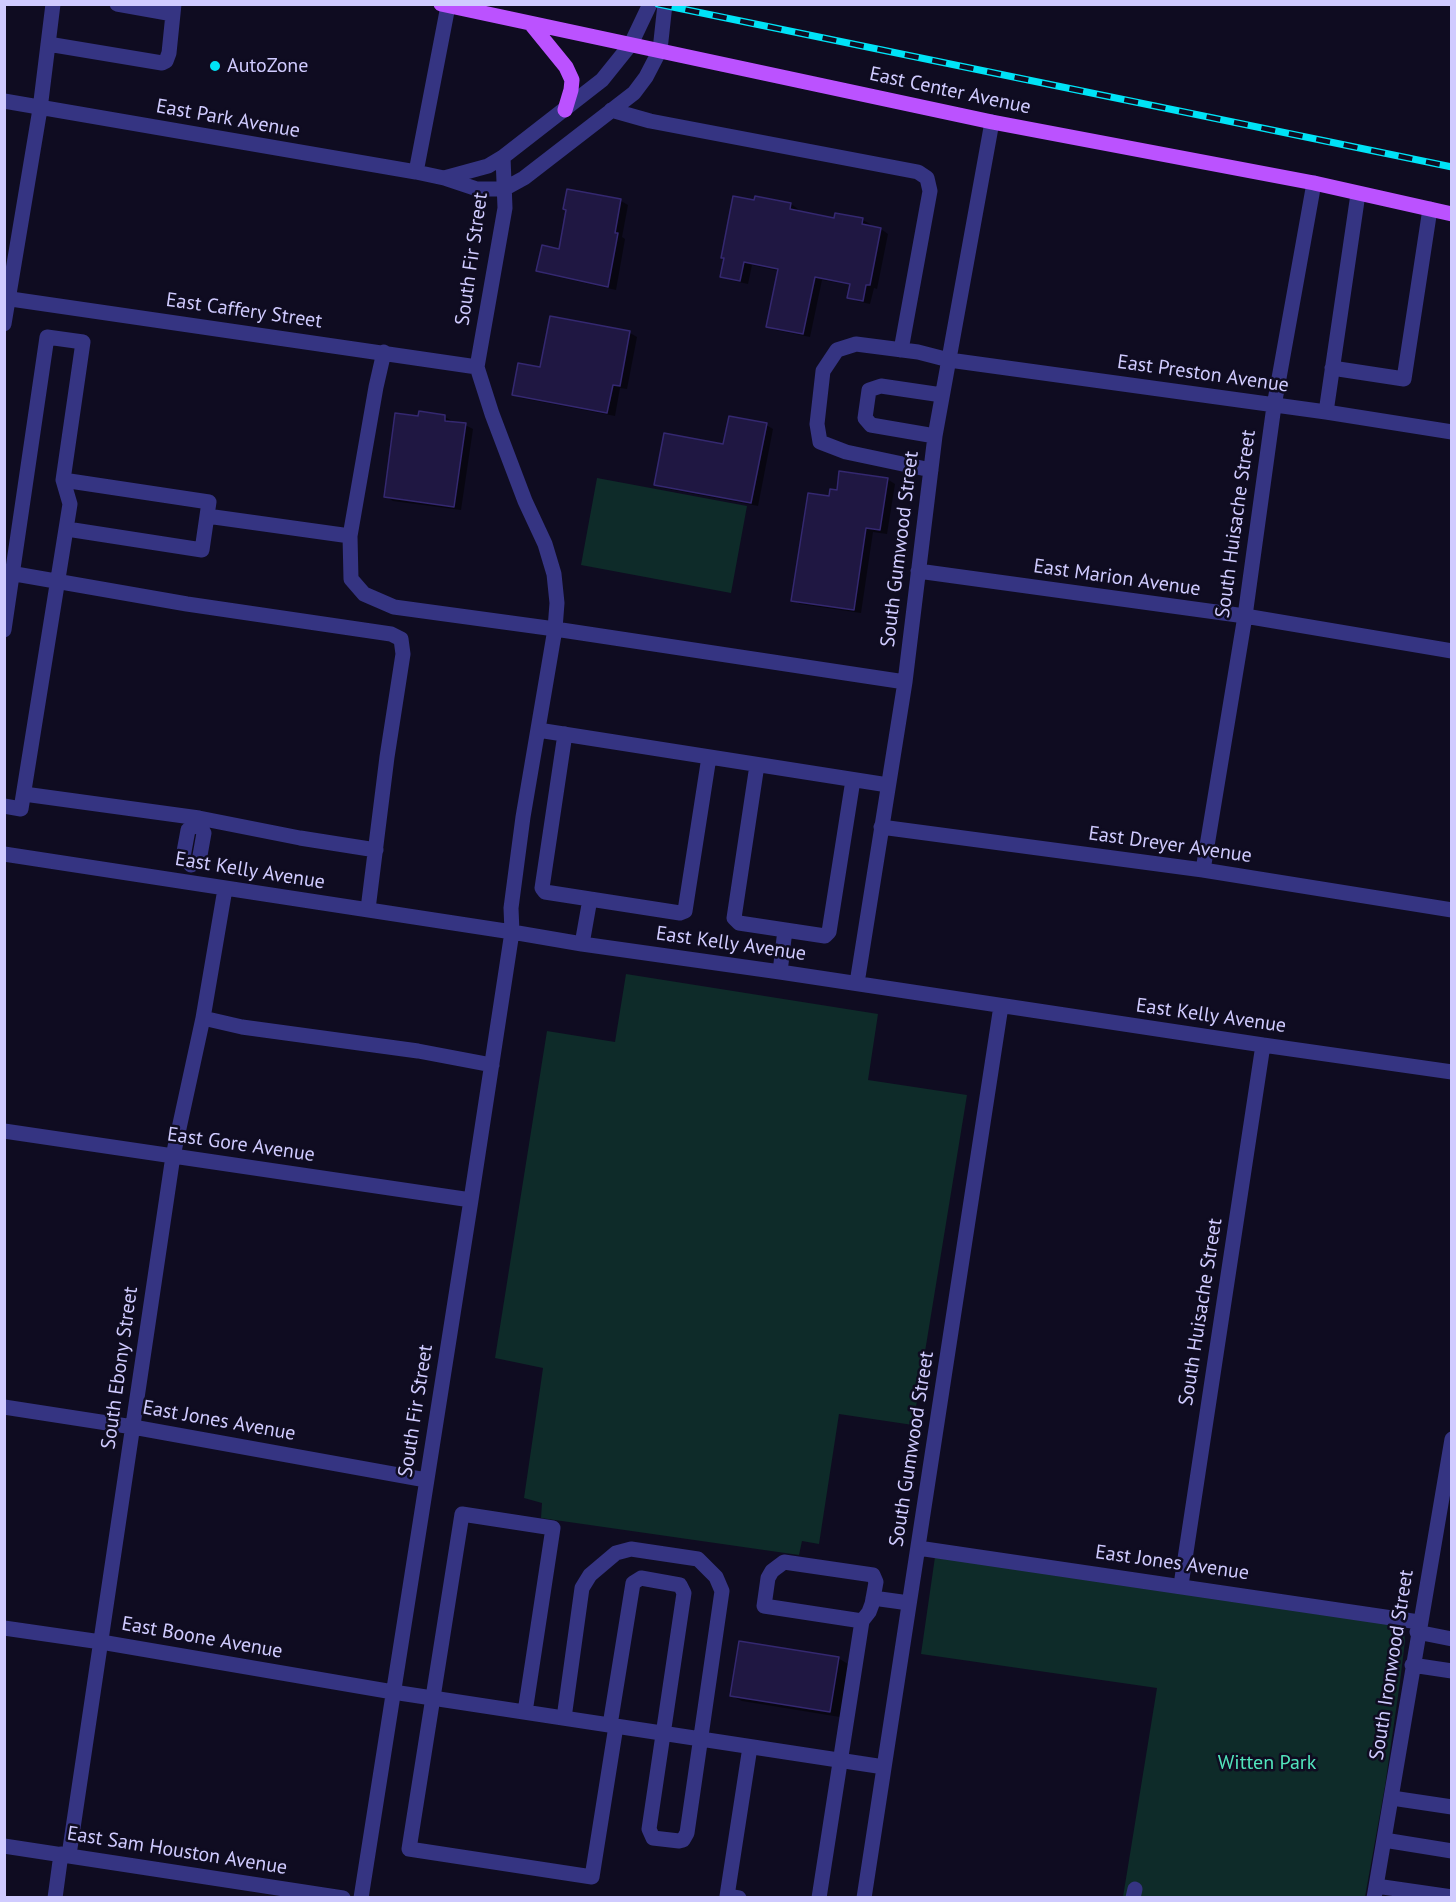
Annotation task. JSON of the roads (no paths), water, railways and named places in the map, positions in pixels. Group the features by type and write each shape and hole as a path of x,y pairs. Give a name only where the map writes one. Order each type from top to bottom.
{"main road":[{"name":"East Center Avenue","path":"444,5 992,122 1314,183 1452,214"},
{"path":"531,24 566,67 572,80 572,90 565,110"}],"street":[{"path":"4,324 6,298 40,109 53,4"},
{"path":"48,44 162,63 166,61 174,9 117,4"},
{"name":"East Park Avenue","path":"444,178 488,166 503,157 602,80 631,44 650,4"},
{"path":"504,189 524,178 634,93 646,77 660,50 665,4"},
{"path":"416,172 444,5"},
{"name":"East Park Avenue","path":"4,101 416,172 477,189 504,189"},
{"path":"611,110 650,121 918,172 927,178 930,191 901,350"},
{"name":"South Gumwood Street","path":"857,983 905,682 935,436 992,122"},
{"name":"South Fir Street","path":"361,1898 492,1065 512,932 510,908 555,629 557,603 549,554 504,447 477,367 505,208 503,157"},
{"name":"South Huisache Street","path":"1203,870 1245,616 1274,406 1314,183"},
{"path":"1326,412 1358,194"},
{"path":"1332,368 1404,379 1430,209"},
{"name":"East Caffery Street","path":"6,298 477,367"},
{"path":"4,630 9,572 47,337 83,342 63,480 70,504 67,529 24,794 21,809 4,806"},
{"name":"East Preston Avenue","path":"931,470 846,452 820,442 817,424 823,371 837,350 856,344 949,360 1326,412 1452,432"},
{"path":"384,352 350,536 351,579 364,594 394,607 905,682"},
{"path":"935,436 871,425 864,418 868,390 881,386 942,395"},
{"path":"63,480 209,502 202,550 67,529"},
{"path":"207,516 350,536"},
{"name":"East Marion Avenue","path":"918,571 1245,616 1452,651"},
{"path":"9,572 187,604 391,634 400,639 403,654 368,909"},
{"path":"538,730 888,785"},
{"path":"566,734 542,888 545,892 680,913 685,911 709,757"},
{"path":"757,765 734,918 739,923 825,936 829,932 853,780"},
{"path":"24,794 376,850"},
{"path":"188,882 191,865 199,861 204,833 199,821"},
{"name":"East Dreyer Avenue","path":"881,827 1203,870 1452,910"},
{"name":"East Kelly Avenue","path":"4,854 582,944 1452,1072"},
{"name":"South Ebony Street","path":"55,1898 65,1855 101,1642 173,1156 203,1018 225,889"},
{"path":"582,944 590,899"},
{"path":"780,972 785,930"},
{"name":"South Gumwood Street","path":"864,1898 1001,1006"},
{"path":"203,1018 242,1027 492,1065"},
{"name":"South Huisache Street","path":"1180,1585 1263,1045"},
{"name":"East Gore Avenue","path":"4,1131 471,1200"},
{"name":"East Jones Avenue","path":"4,1407 133,1427 426,1480"},
{"name":"South Ironwood Street","path":"1375,1892 1418,1627 1447,1499 1452,1439"},
{"path":"525,1712 553,1528 462,1514 409,1849 592,1878 633,1583 641,1578 678,1584 683,1587 684,1593 649,1829 653,1838 679,1842 687,1833 722,1600 721,1585 698,1559 631,1548 616,1554 585,1581 582,1588 564,1718"},
{"name":"East Jones Avenue","path":"918,1548 1180,1585 1418,1627 1452,1639"},
{"path":"819,1898 861,1620 869,1612 875,1579 870,1574 784,1562 772,1571 768,1578 764,1606 861,1620"},
{"path":"873,1598 909,1603"},
{"name":"East Boone Avenue","path":"4,1628 101,1642 393,1692 884,1767"},
{"path":"1412,1665 1452,1671"},
{"path":"739,1898 727,1896 750,1746"},
{"path":"1392,1798 1452,1807"},
{"path":"1384,1840 1452,1851"},
{"name":"East Sam Houston Avenue","path":"4,1846 343,1898"},
{"path":"1375,1892 1452,1898"}],"railway":[{"path":"658,4 1452,167"}],"place":[{"name":"AutoZone","path":"215,66"}],"park label":[{"name":"Witten Park","path":"1267,1763"}]}
